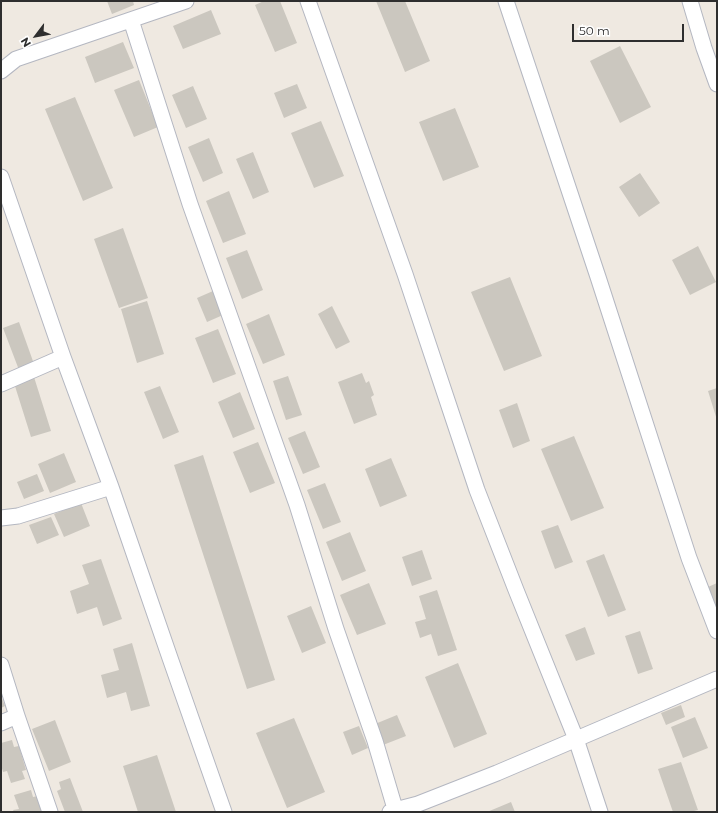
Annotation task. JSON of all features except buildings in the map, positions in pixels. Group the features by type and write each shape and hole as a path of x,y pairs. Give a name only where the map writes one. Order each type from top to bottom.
{"street":[{"path":"1,71 16,59 186,1"},
{"path":"308,1 405,274 477,490 576,739 600,812"},
{"path":"506,1 598,277 689,558 717,631"},
{"path":"690,1 711,46 717,84"},
{"path":"131,20 190,204 297,505 336,629 374,741 394,811 418,804 497,773 717,678"},
{"path":"1,177 224,812"},
{"path":"1,384 63,357"},
{"path":"1,518 18,516 111,487"},
{"path":"1,664 50,812"},
{"path":"1,723 17,716"}]}
